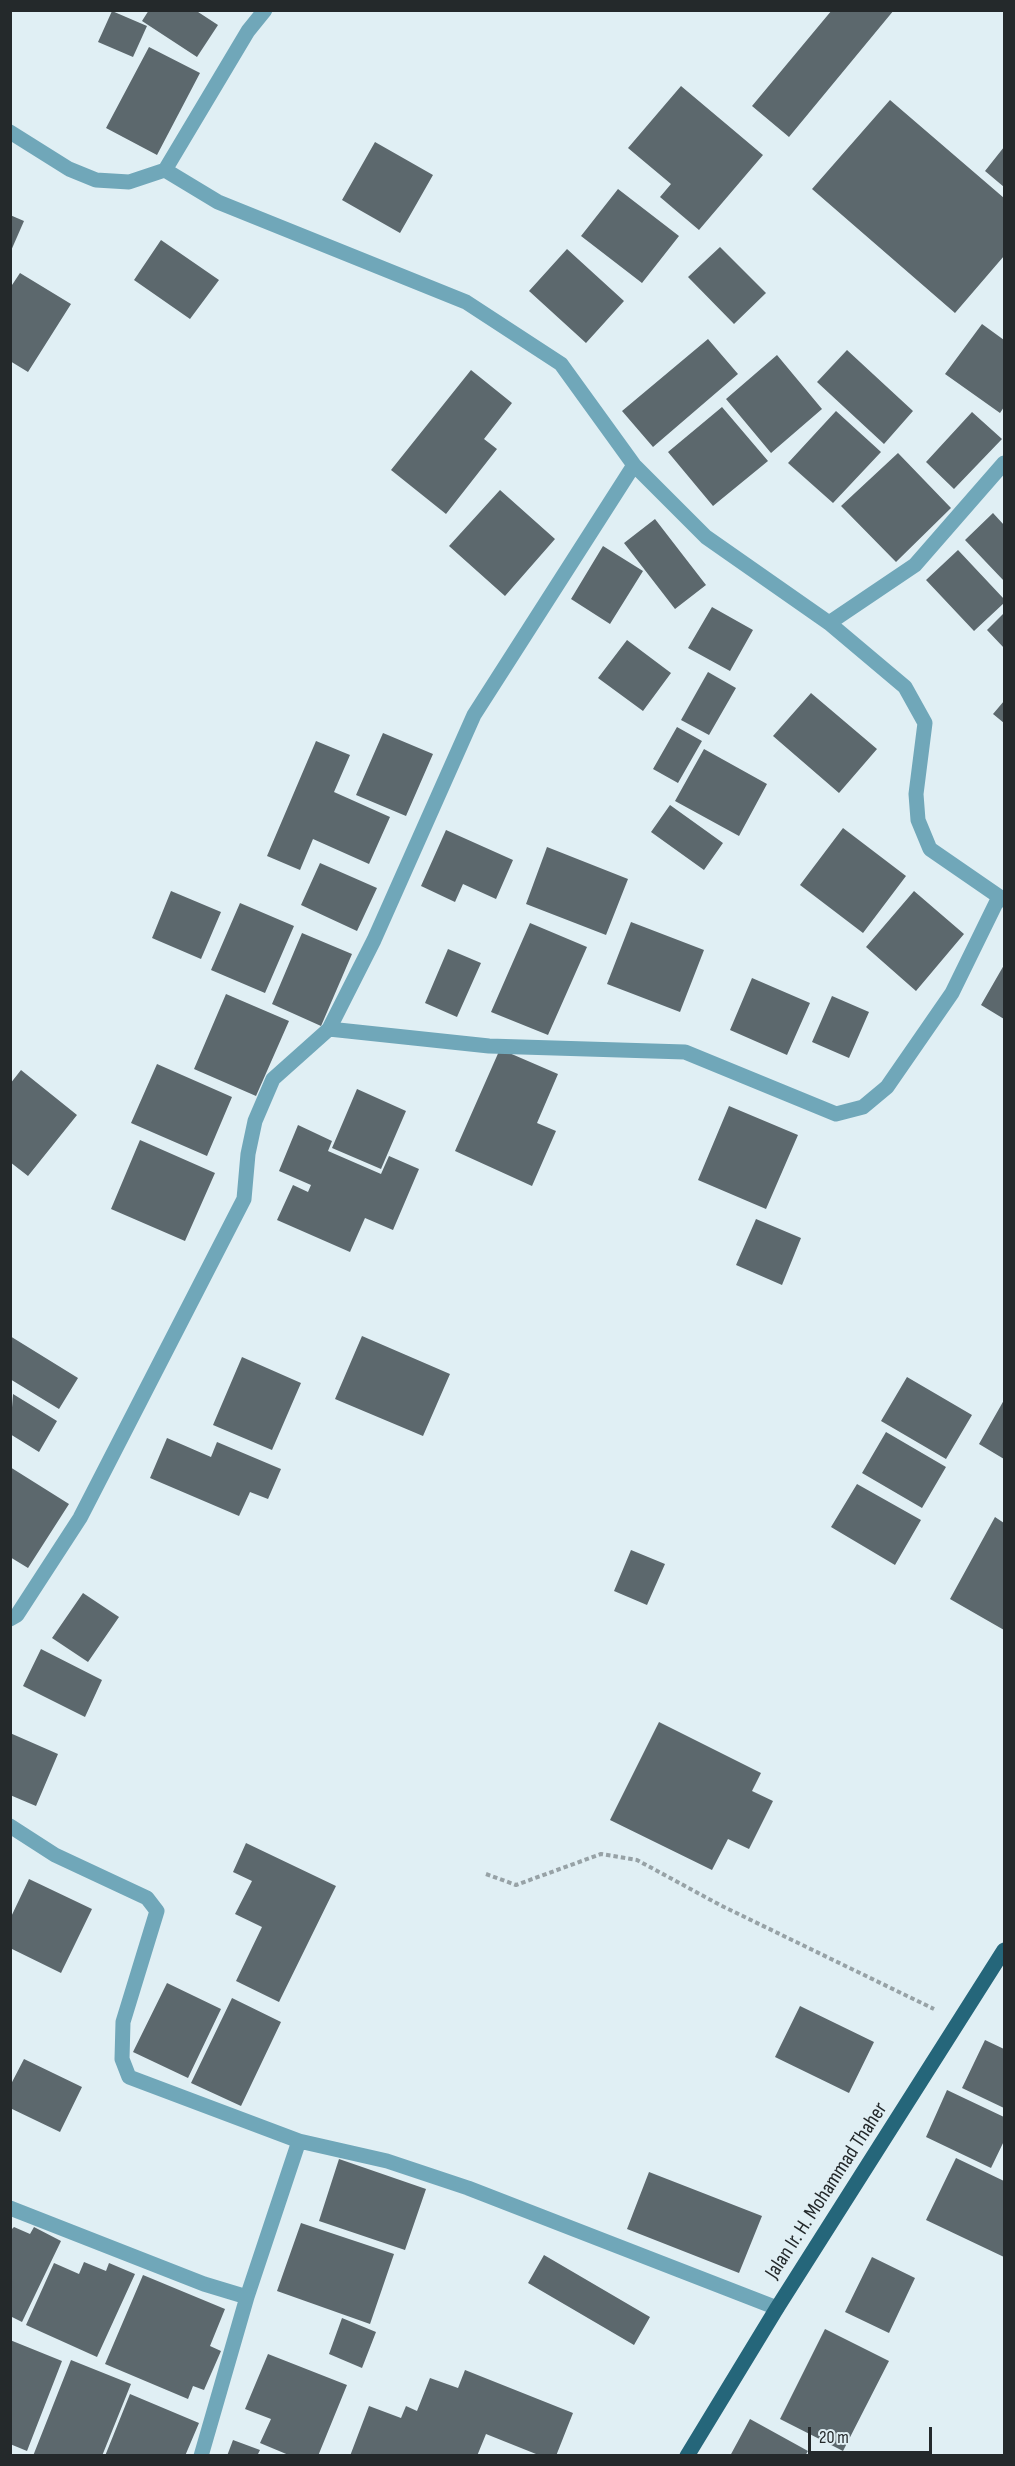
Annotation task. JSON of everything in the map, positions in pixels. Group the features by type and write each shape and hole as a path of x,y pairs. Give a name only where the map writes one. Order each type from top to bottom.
{"main road":[{"name":"Jalan Ir. H. Mohammad Thaher","path":"687,2456 777,2308 1005,1950"}],"street":[{"path":"10,132 69,169 96,180 129,182 165,170 248,31 265,10"},
{"path":"165,170 218,201 466,302 561,364 634,465 706,537 829,623 904,687 925,723 916,794 918,820 930,849 1002,898 952,993 887,1087 863,1107 836,1114 685,1052 489,1046 329,1029"},
{"path":"829,623 915,565 1005,464"},
{"path":"10,1619 17,1615 80,1518 244,1199 248,1154 255,1121 273,1079 329,1029 374,939 474,715 634,465"},
{"path":"10,1826 55,1855 147,1898 157,1911 123,2022 122,2059 129,2077 299,2141 387,2161 468,2188 777,2308"},
{"path":"201,2456 247,2297 299,2141"},
{"path":"10,2208 193,2280 247,2297"}],"path":[{"path":"486,1874 516,1885 601,1854 637,1860 720,1905 960,2022"}],"building":[{"path":"149,10 195,10 218,25 197,57 142,21"},
{"path":"832,10 894,10 789,137 752,106"},
{"path":"112,11 147,26 133,57 98,42"},
{"path":"149,47 200,73 157,155 106,128"},
{"path":"681,86 763,155 699,230 660,197 671,184 628,148"},
{"path":"890,100 1004,198 1004,256 955,313 812,189"},
{"path":"375,142 433,175 400,233 342,200"},
{"path":"1004,147 1004,187 985,171"},
{"path":"618,189 679,236 642,283 581,236"},
{"path":"10,215 24,221 10,253"},
{"path":"161,240 219,280 190,319 134,280"},
{"path":"720,247 766,293 734,324 688,277"},
{"path":"567,249 624,301 586,343 529,291"},
{"path":"20,273 71,304 28,372 10,361 10,288"},
{"path":"982,324 1004,340 1004,407 1000,413 945,374"},
{"path":"708,339 738,374 653,447 622,411"},
{"path":"847,350 913,411 884,444 817,382"},
{"path":"777,355 822,409 771,453 726,399"},
{"path":"471,370 512,403 484,439 497,449 446,514 391,470"},
{"path":"722,407 768,461 713,506 668,452"},
{"path":"836,411 881,452 833,503 788,463"},
{"path":"972,412 1002,439 954,489 926,462"},
{"path":"898,453 951,508 896,562 841,506"},
{"path":"500,490 555,539 505,596 449,546"},
{"path":"993,513 1004,525 1004,581 965,540"},
{"path":"655,519 706,585 675,609 624,543"},
{"path":"603,546 643,571 610,624 571,599"},
{"path":"958,550 1004,599 1004,603 974,631 926,580"},
{"path":"712,607 753,630 730,671 688,648"},
{"path":"1004,613 1004,648 987,630"},
{"path":"627,640 671,673 643,711 598,678"},
{"path":"708,672 736,688 709,735 681,720"},
{"path":"811,693 877,749 839,793 773,736"},
{"path":"1004,701 1004,723 993,714"},
{"path":"677,727 702,741 678,783 653,769"},
{"path":"383,733 433,754 406,816 356,795"},
{"path":"316,741 350,755 334,792 390,817 369,864 313,839 300,870 267,856"},
{"path":"704,749 767,784 739,836 675,801"},
{"path":"670,805 723,843 704,870 651,832"},
{"path":"843,828 906,876 863,933 800,885"},
{"path":"446,830 513,860 496,899 463,884 455,902 421,886"},
{"path":"547,847 628,879 606,935 526,904"},
{"path":"320,863 377,888 357,931 301,905"},
{"path":"171,891 221,912 201,959 152,938"},
{"path":"914,891 964,934 916,991 866,947"},
{"path":"240,903 294,926 265,993 211,970"},
{"path":"631,922 704,950 680,1012 607,984"},
{"path":"530,923 587,947 548,1035 491,1012"},
{"path":"302,933 352,954 321,1026 272,1004"},
{"path":"448,949 481,963 457,1017 425,1003"},
{"path":"1004,965 1004,1019 981,1005"},
{"path":"752,978 810,1003 787,1055 730,1030"},
{"path":"226,994 289,1021 256,1096 194,1069"},
{"path":"832,996 869,1012 849,1058 812,1042"},
{"path":"500,1049 558,1074 537,1123 556,1131 532,1186 455,1151"},
{"path":"157,1064 232,1097 207,1156 131,1123"},
{"path":"21,1070 77,1115 28,1176 10,1162 10,1084"},
{"path":"357,1089 406,1111 381,1169 332,1148"},
{"path":"729,1106 798,1135 766,1209 698,1180"},
{"path":"298,1125 332,1141 328,1151 381,1174 389,1156 419,1169 393,1230 365,1218 350,1252 277,1220 293,1185 308,1192 311,1185 279,1171"},
{"path":"140,1140 215,1173 185,1241 111,1209"},
{"path":"756,1219 801,1238 782,1285 736,1265"},
{"path":"10,1336 78,1378 59,1409 10,1379"},
{"path":"362,1336 450,1374 423,1436 335,1399"},
{"path":"242,1357 301,1383 272,1450 213,1425"},
{"path":"907,1377 972,1415 946,1459 881,1421"},
{"path":"13,1394 57,1421 39,1452 10,1434"},
{"path":"1004,1400 1004,1459 979,1444"},
{"path":"886,1432 946,1467 922,1508 862,1473"},
{"path":"167,1438 211,1457 217,1442 281,1469 268,1499 250,1492 239,1516 150,1478"},
{"path":"10,1467 69,1504 28,1568 10,1557"},
{"path":"857,1484 921,1520 895,1565 831,1527"},
{"path":"995,1517 1004,1523 1004,1630 950,1599"},
{"path":"631,1550 665,1564 647,1605 614,1591"},
{"path":"83,1593 119,1617 88,1662 52,1638"},
{"path":"41,1649 102,1680 85,1717 23,1686"},
{"path":"659,1722 761,1773 752,1791 773,1801 749,1849 728,1839 712,1870 610,1820"},
{"path":"10,1733 58,1754 36,1806 10,1795"},
{"path":"246,1843 336,1886 279,2002 236,1981 262,1927 235,1914 252,1881 233,1872"},
{"path":"29,1879 92,1909 61,1973 10,1948 10,1919"},
{"path":"167,1983 221,2009 188,2078 133,2052"},
{"path":"232,1998 281,2022 241,2106 191,2083"},
{"path":"800,2006 874,2042 849,2093 775,2057"},
{"path":"985,2040 1004,2049 1004,2108 962,2088"},
{"path":"24,2059 82,2087 60,2132 10,2108 10,2086"},
{"path":"947,2090 1004,2117 1004,2141 991,2168 926,2137"},
{"path":"956,2158 1004,2181 1004,2257 926,2220"},
{"path":"339,2159 426,2189 405,2250 319,2221"},
{"path":"649,2172 762,2216 739,2273 627,2229"},
{"path":"301,2223 394,2254 370,2324 277,2291"},
{"path":"14,2227 30,2234 34,2227 61,2241 22,2322 10,2316 10,2231"},
{"path":"544,2255 650,2317 634,2345 528,2283"},
{"path":"872,2257 915,2278 889,2333 845,2312"},
{"path":"84,2262 106,2271 109,2263 135,2274 97,2357 26,2325 54,2263 79,2274"},
{"path":"143,2275 225,2309 210,2346 221,2351 204,2390 193,2386 188,2399 105,2364"},
{"path":"342,2318 376,2332 362,2368 329,2354"},
{"path":"825,2329 889,2361 843,2451 780,2419"},
{"path":"10,2340 62,2361 27,2451 10,2444"},
{"path":"268,2354 347,2385 318,2456 291,2456 260,2443 271,2419 245,2409"},
{"path":"71,2360 131,2384 102,2456 33,2456"},
{"path":"465,2370 573,2413 556,2456 541,2456 486,2434 477,2456 350,2456 369,2406 401,2418 406,2406 417,2411 430,2378 458,2388"},
{"path":"130,2394 199,2423 185,2456 105,2456"},
{"path":"750,2419 808,2451 805,2456 730,2456"},
{"path":"233,2440 260,2450 257,2456 227,2456"}]}
